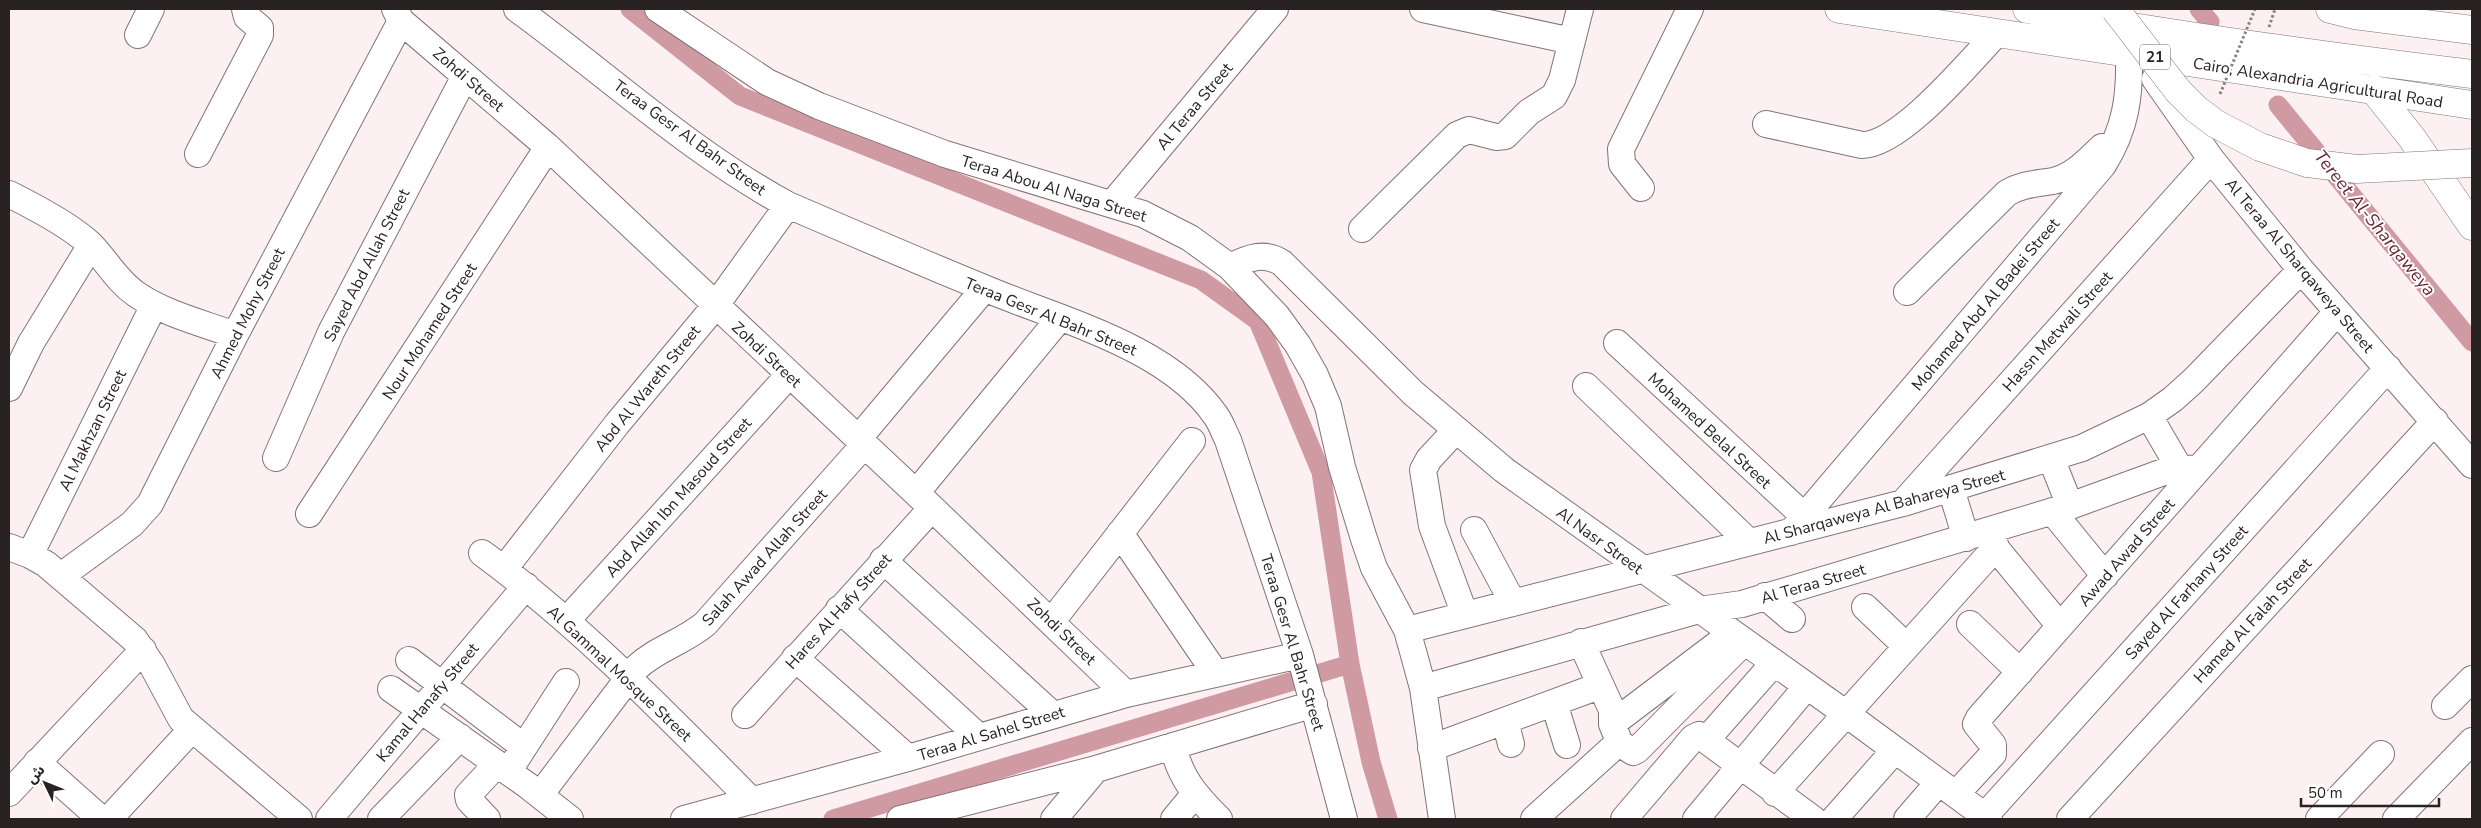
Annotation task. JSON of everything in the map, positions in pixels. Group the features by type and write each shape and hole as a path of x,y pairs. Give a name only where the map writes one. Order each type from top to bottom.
{"main road":[{"name":"Cairo, Alexandria Agricultural Road","path":"1838,9 2472,105"},
{"name":"Cairo, Alexandria Agricultural Road","path":"2027,9 2124,26 2327,56 2472,74"},
{"path":"2115,9 2178,91 2196,109 2216,124 2260,147 2307,162 2357,169 2472,163"},
{"path":"2330,9 2354,15 2472,30"},
{"path":"2373,90 2468,212"}],"street":[{"path":"138,36 151,9"},
{"path":"198,154 260,35 260,28 248,17 245,9"},
{"name":"Teraa Gesr Al Bahr Street","path":"517,9 714,158 763,192 788,205 984,289 1131,347 1153,360 1201,398 1217,417 1228,440 1300,654 1344,819"},
{"name":"Teraa Abou Al Naga Street","path":"658,9 767,82 818,106 945,154 1143,214 1190,238 1230,267 1277,316 1315,375 1328,406 1342,467 1374,568 1407,630 1423,688 1442,819"},
{"name":"Al Teraa Street","path":"1112,204 1275,9"},
{"path":"1423,9 1572,41"},
{"path":"1362,229 1457,135 1476,130 1496,137 1505,136 1529,112 1554,96 1562,80 1580,9"},
{"path":"1641,188 1622,164 1621,150 1690,9"},
{"name":"Zohdi Street","path":"398,15 465,76 548,147 1052,621 1126,694"},
{"name":"Ahmed Mohy Street","path":"61,576 132,524 150,504 398,15"},
{"path":"1766,124 1862,145 1876,143 1904,126 1997,33"},
{"name":"Mohamed Abd Al Badei Street","path":"1797,524 2103,165 2124,121 2134,55"},
{"name":"Al Teraa Al Sharqaweya Street","path":"2134,55 2211,159 2301,270 2472,464"},
{"name":"Sayed Abd Allah Street","path":"276,458 331,332 465,76"},
{"path":"1907,292 1998,199 2015,188 2054,181 2071,174 2097,152 2124,121"},
{"name":"Nour Mohamed Street","path":"309,514 548,147"},
{"name":"Hassn Metwali Street","path":"1902,503 2211,159"},
{"path":"9,194 78,234 91,245 116,276 135,294 154,305 235,335"},
{"name":"Abd Al Wareth Street","path":"504,569 618,424 716,305 788,205"},
{"path":"9,388 31,343 91,245"},
{"name":"Al Nasr Street","path":"1230,267 1250,257 1262,255 1274,258 1282,263 1413,394 1504,470 1641,570 1845,713 1948,788 1985,818"},
{"name":"Al Sharqaweya Al Bahareya Street","path":"1407,630 1749,542 1797,524 1902,503 1951,490 2082,448 2149,416 2194,381 2301,270"},
{"name":"Salah Awad Allah Street","path":"540,795 629,677 649,657 679,643 705,624 861,442 984,289"},
{"name":"Al Makhzan Street","path":"20,551 154,305"},
{"name":"Awad Awad Street","path":"1948,788 1993,754 1993,745 1976,724 2104,576 2190,468 2337,312"},
{"name":"Hares Al Hafy Street","path":"745,715 883,560 924,500 1060,318"},
{"name":"Mohamed Belal Street","path":"1617,343 1797,524"},
{"name":"Sayed Al Farhany Street","path":"1985,818 2388,368"},
{"name":"Abd Allah Ibn Masoud Street","path":"567,620 789,375"},
{"path":"1586,386 1749,542"},
{"path":"2149,416 2190,468"},
{"name":"Hamed Al Falah Street","path":"2070,819 2435,421"},
{"path":"1456,431 1429,459 1423,470 1432,526 1465,615"},
{"path":"1052,621 1192,441"},
{"path":"2051,458 2061,509 2104,576"},
{"name":"Al Teraa Street","path":"1423,688 1699,610 1732,606 1982,539 2162,472 2190,468"},
{"path":"1951,490 1982,539 2060,626"},
{"path":"1474,530 1513,603"},
{"path":"1120,533 1216,674"},
{"path":"1775,793 1906,646 1982,539"},
{"path":"20,551 61,576 135,640 143,650 181,719 296,818"},
{"name":"Al Gammal Mosque Street","path":"482,553 567,620 629,677 752,800"},
{"path":"883,560 1053,715"},
{"name":"Kamal Hanafy Street","path":"329,819 526,586"},
{"path":"1765,596 1792,618"},
{"path":"1864,607 1906,646"},
{"path":"839,609 978,736"},
{"path":"1970,624 2020,672"},
{"path":"1616,734 1649,696 1738,637"},
{"path":"1616,734 1635,751 1670,716 1738,637"},
{"path":"1534,819 1616,745 1612,710 1599,686 1581,642"},
{"path":"9,793 143,650"},
{"name":"Teraa Al Sahel Street","path":"684,819 908,758 1126,694 1300,654"},
{"path":"795,658 908,758"},
{"path":"409,660 524,747"},
{"path":"1707,739 1774,663"},
{"path":"2445,706 2472,679"},
{"path":"487,819 469,800 468,795 503,768 524,747 566,682"},
{"path":"1431,748 1508,732 1554,703 1599,686"},
{"path":"1696,819 1807,686"},
{"path":"391,689 503,768 570,819"},
{"path":"1649,696 1670,716"},
{"path":"1554,703 1567,745"},
{"path":"900,819 960,811 1314,704"},
{"path":"109,819 192,729"},
{"path":"1624,819 1696,736 1699,735 1707,739 1803,817"},
{"path":"381,819 460,737"},
{"path":"2396,819 2472,741"},
{"path":"1172,746 1178,768 1194,795 1219,819"},
{"path":"1834,819 1895,750"},
{"path":"2319,819 2380,754"},
{"path":"38,762 101,819"},
{"path":"1054,819 1096,769"},
{"path":"1907,819 1948,788"},
{"path":"1174,819 1194,795"}],"path":[{"path":"2220,94 2255,9"}],"waterway":[{"path":"630,9 740,96 1201,280 1258,321 1321,472 1350,664 1371,762 1388,819"},
{"name":"Tereet Al-Sharqaweya","path":"2199,9 2210,22"},
{"name":"Tereet Al-Sharqaweya","path":"2278,105 2472,342"},
{"path":"833,819 1350,664"}]}
